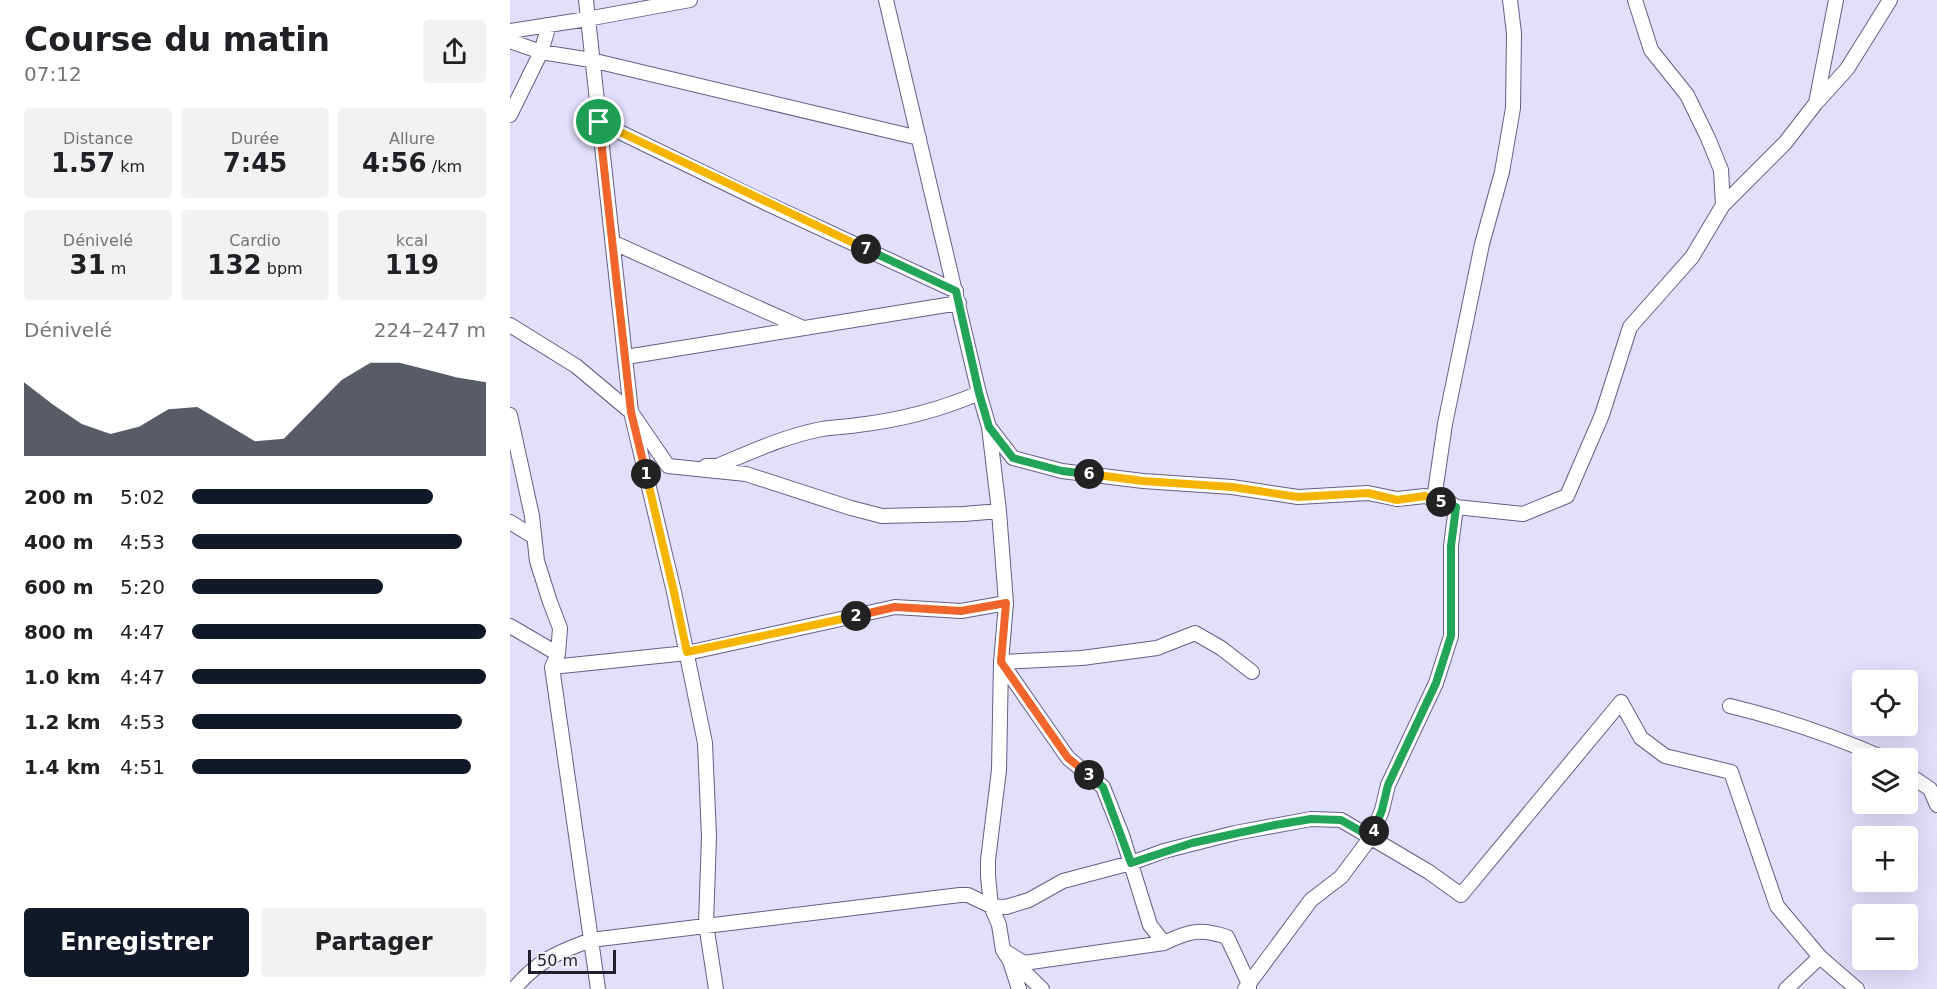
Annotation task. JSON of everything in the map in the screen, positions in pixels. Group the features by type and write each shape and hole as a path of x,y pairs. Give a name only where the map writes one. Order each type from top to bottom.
{"street":[{"path":"586,0 586,19 614,243 631,412 674,592 705,743 709,837 706,924 716,989"},
{"path":"510,31 690,0"},
{"path":"886,0 989,427 999,511 1006,603 1001,662 999,770 988,860 992,906 1004,950 1019,989"},
{"path":"1456,507 1435,492 1446,424 1482,244 1502,172 1513,108 1514,33 1510,0"},
{"path":"1635,0 1651,50 1687,95 1708,138 1721,170 1723,206"},
{"path":"1816,103 1836,0"},
{"path":"989,427 1013,458 1062,471 1143,481 1232,487 1298,497 1368,493 1397,500 1425,496 1456,507 1523,514 1567,496 1602,415 1630,327 1692,257 1723,206 1785,143 1816,103 1847,69 1890,0"},
{"path":"510,115 542,52 549,24"},
{"path":"510,41 542,52 591,60 919,138"},
{"path":"599,122 958,297"},
{"path":"614,243 804,328"},
{"path":"626,357 804,328 958,297"},
{"path":"510,325 576,366 631,412 668,466 746,474 882,516 999,511"},
{"path":"668,466 717,466 790,436 824,428 859,425 922,414 979,393"},
{"path":"510,415 537,561 560,628 558,654 552,667 598,989"},
{"path":"1248,987 1311,900 1341,877 1371,837 1382,810 1388,785 1436,683 1451,636 1451,546 1456,507"},
{"path":"510,522 534,537"},
{"path":"552,667 687,652 895,607 961,611 1006,603"},
{"path":"510,626 558,654"},
{"path":"1001,662 1082,658 1157,648 1195,633 1221,648 1252,672"},
{"path":"1001,662 1068,758 1103,787 1131,863 1150,925 1164,943"},
{"path":"514,989 527,974 557,952 591,940 706,924 960,895 968,895 992,906 1006,907 1022,902 1063,881 1131,863 1192,843 1311,819 1341,820 1429,872 1461,895 1621,702 1641,738 1665,756 1731,772 1777,906 1820,957 1857,989"},
{"path":"1730,706 1776,717 1860,748"},
{"path":"1918,781 1930,789 1937,805"},
{"path":"1004,950 1024,963 1164,943 1188,932 1209,931 1227,937 1248,987"},
{"path":"1004,950 1042,989"},
{"path":"1786,989 1820,957"}],"route":[{"path":"599,122 768,204 956,291 989,427 1013,458 1062,471 1143,481 1232,487 1298,497 1368,493 1397,500 1425,496 1456,507 1449,592 1451,636 1436,683 1388,785 1382,810 1371,837 1341,820 1311,819 1192,843 1131,863 1103,787 1068,758 1001,662 1006,603 961,611 895,607 687,652 631,412 599,122"}]}
